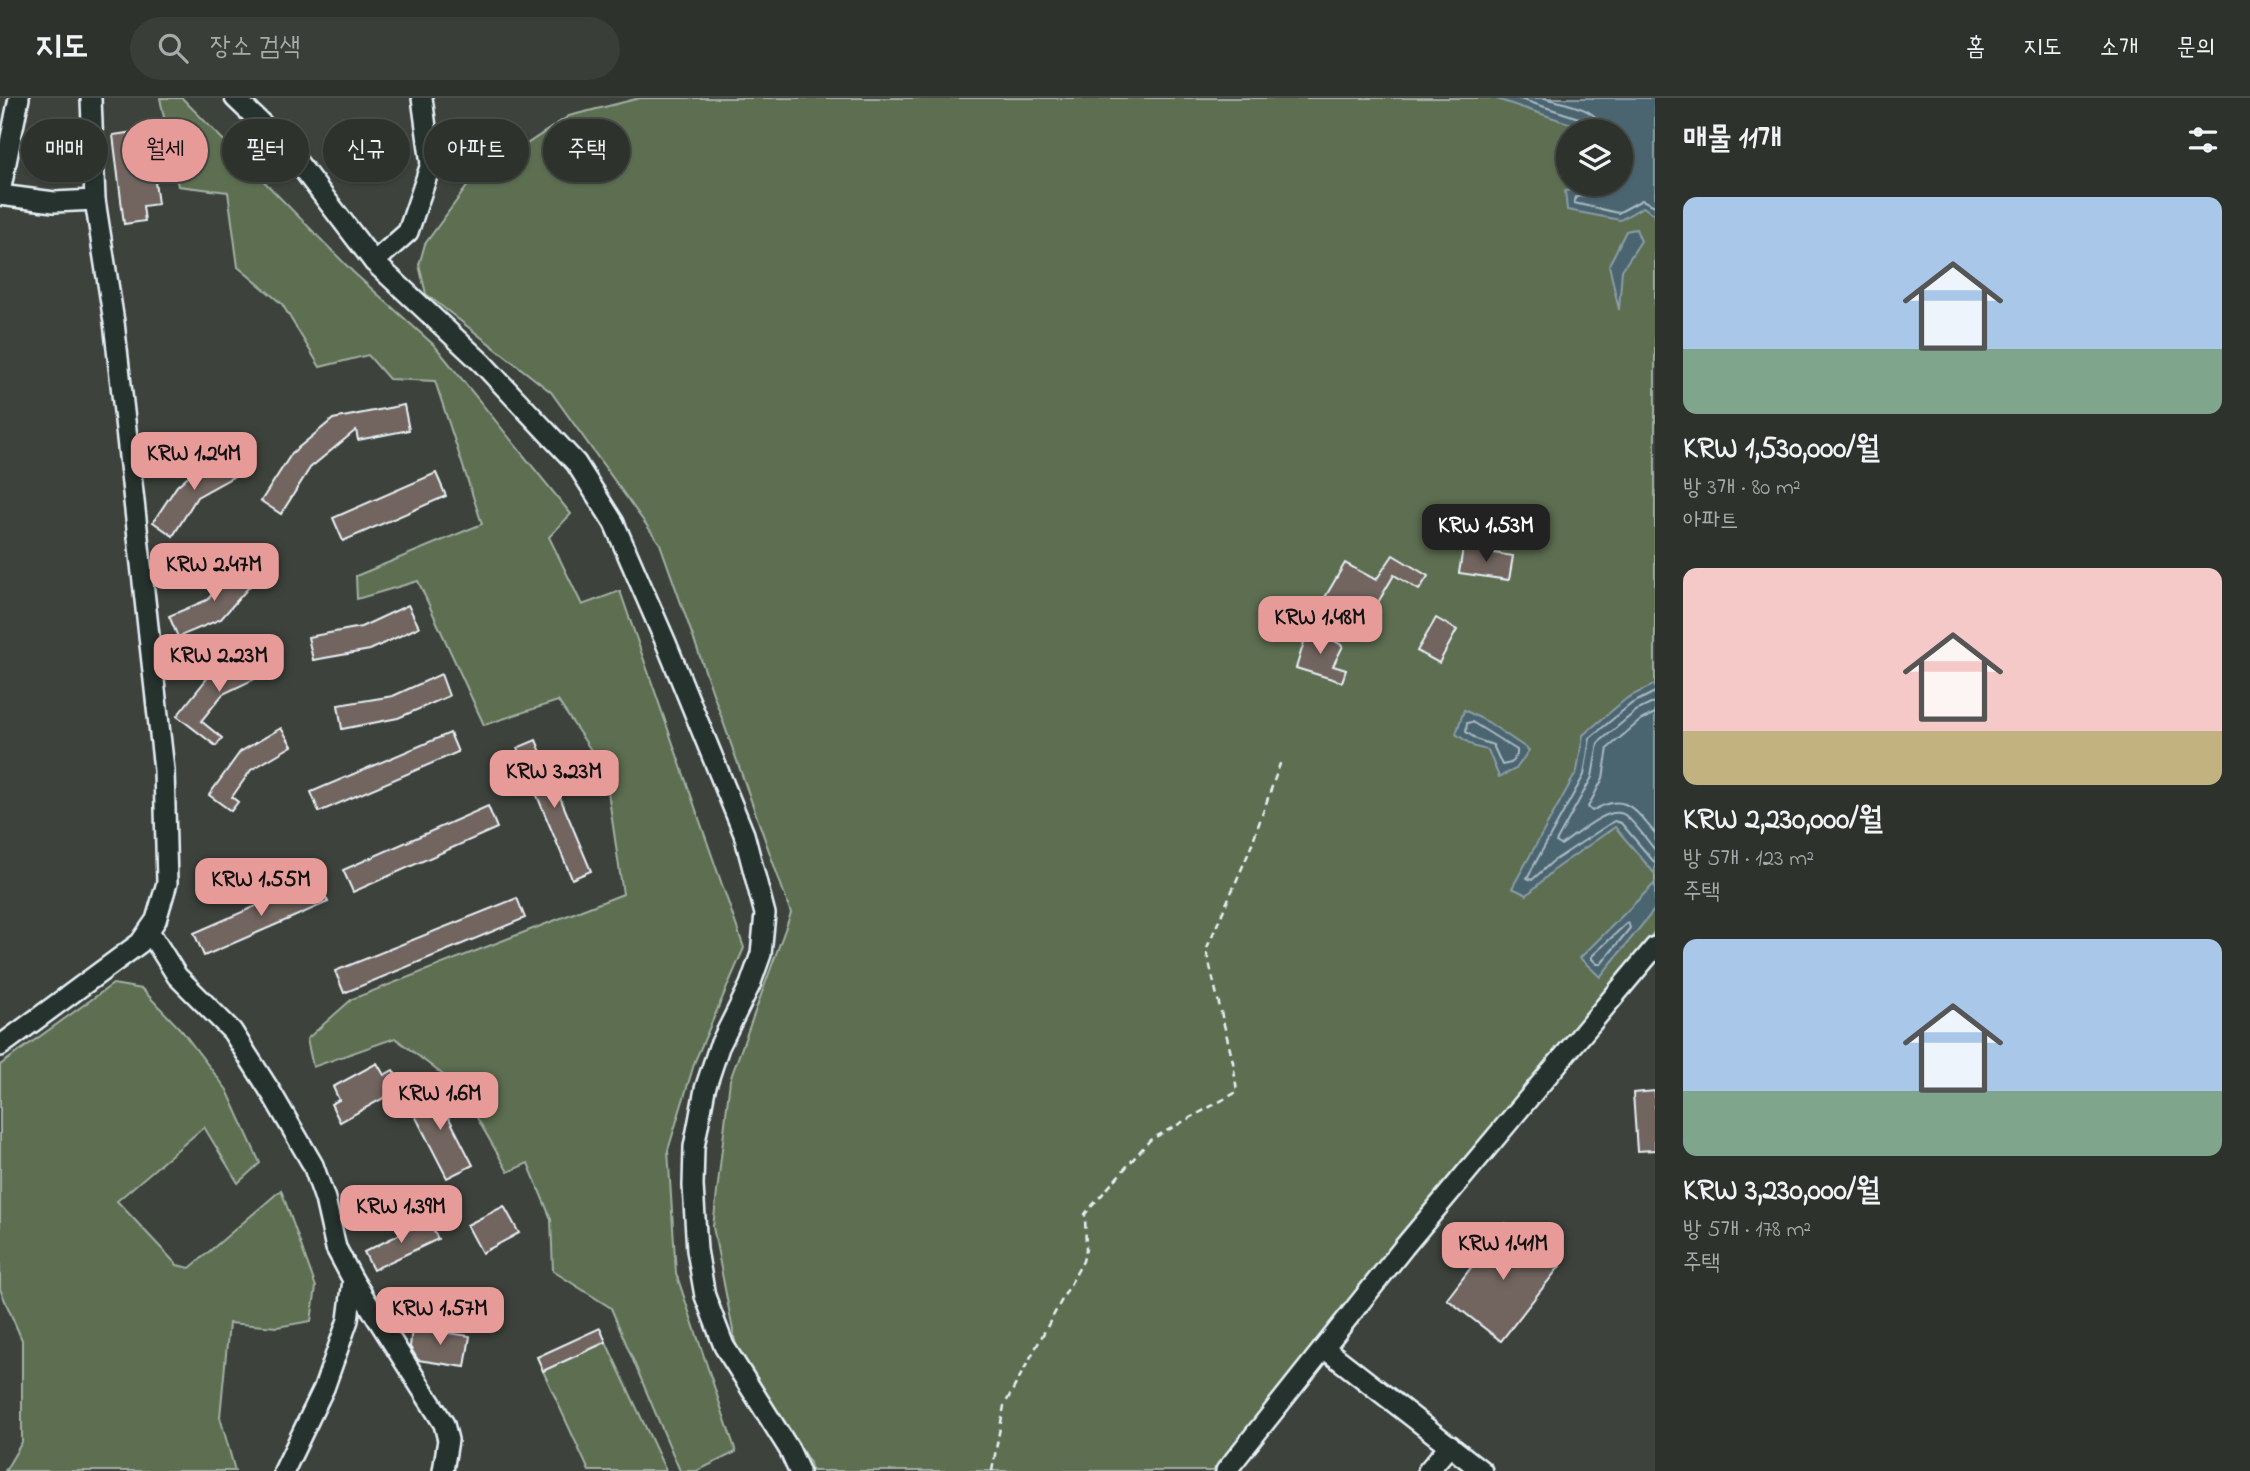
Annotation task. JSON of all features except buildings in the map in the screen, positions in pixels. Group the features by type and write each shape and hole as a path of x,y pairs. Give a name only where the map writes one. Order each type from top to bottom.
{"street":[{"path":"19,98 0,194 54,202 96,200"},
{"path":"0,1046 140,943 156,920 167,883 164,770 114,322 96,200 91,98"},
{"path":"236,98 286,148 374,262 482,363 576,463 614,523 666,643 744,834 765,914 761,954 750,985 719,1047 705,1089 694,1147 693,1186 697,1250 705,1296 724,1346 789,1449 799,1471"},
{"path":"374,262 408,232 432,164 422,98"},
{"path":"149,930 177,976 232,1031 313,1165 325,1199 336,1248 353,1280 444,1424 448,1440 443,1471"},
{"path":"1226,1471 1404,1247 1655,947"},
{"path":"284,1471 324,1388 348,1320 353,1280"},
{"path":"1324,1348 1482,1471"},
{"path":"1428,1471 1450,1445"}],"path":[{"path":"992,1471 1004,1406 1083,1261 1086,1249 1085,1214 1150,1140 1237,1092 1233,1062 1206,950 1249,852 1281,761"}],"green space":[{"path":"160,98 182,98 203,119 164,119"},
{"path":"640,98 1655,98 1655,931 1395,1245 1213,1471 812,1471 810,1463 736,1346 713,1227 730,1080 791,913 660,544 551,392 426,294 419,265 425,244 470,182 529,182 529,143 543,133 543,182 630,182 630,119 564,119"},
{"path":"208,124 222,139 222,182 265,182 353,272 435,346 571,514 549,537 582,605 620,591 744,948 695,1061 668,1150 676,1273 736,1452 697,1471 680,1471 611,1308 553,1271 551,1219 528,1163 508,1172 460,1088 395,1038 313,1067 307,1039 352,999 623,894 605,771 558,701 484,725 418,581 357,599 356,576 482,524 435,381 389,379 368,355 320,367 282,304 238,267 228,192 178,186 177,182 208,182"},
{"path":"113,984 142,989 182,1031 227,1090 260,1163 238,1183 204,1127 117,1201 177,1265 190,1268 281,1190 316,1287 311,1321 277,1327 229,1323 220,1417 235,1471 5,1471 22,1442 22,1340 0,1289 0,1065"},
{"path":"606,1342 666,1471 589,1471 543,1371"}],"water":[{"path":"1494,98 1655,98 1655,215 1643,207 1620,220 1567,210 1566,196 1633,196 1633,119 1556,119"},
{"path":"1636,229 1641,241 1622,270 1619,310 1609,265 1626,231"},
{"path":"1655,684 1655,874 1615,827 1556,868 1527,895 1512,888 1577,771 1583,735 1627,698"},
{"path":"1464,710 1488,722 1529,750 1516,769 1499,777 1488,750 1475,747 1456,734"},
{"path":"1655,883 1655,909 1600,977 1580,958"}]}
